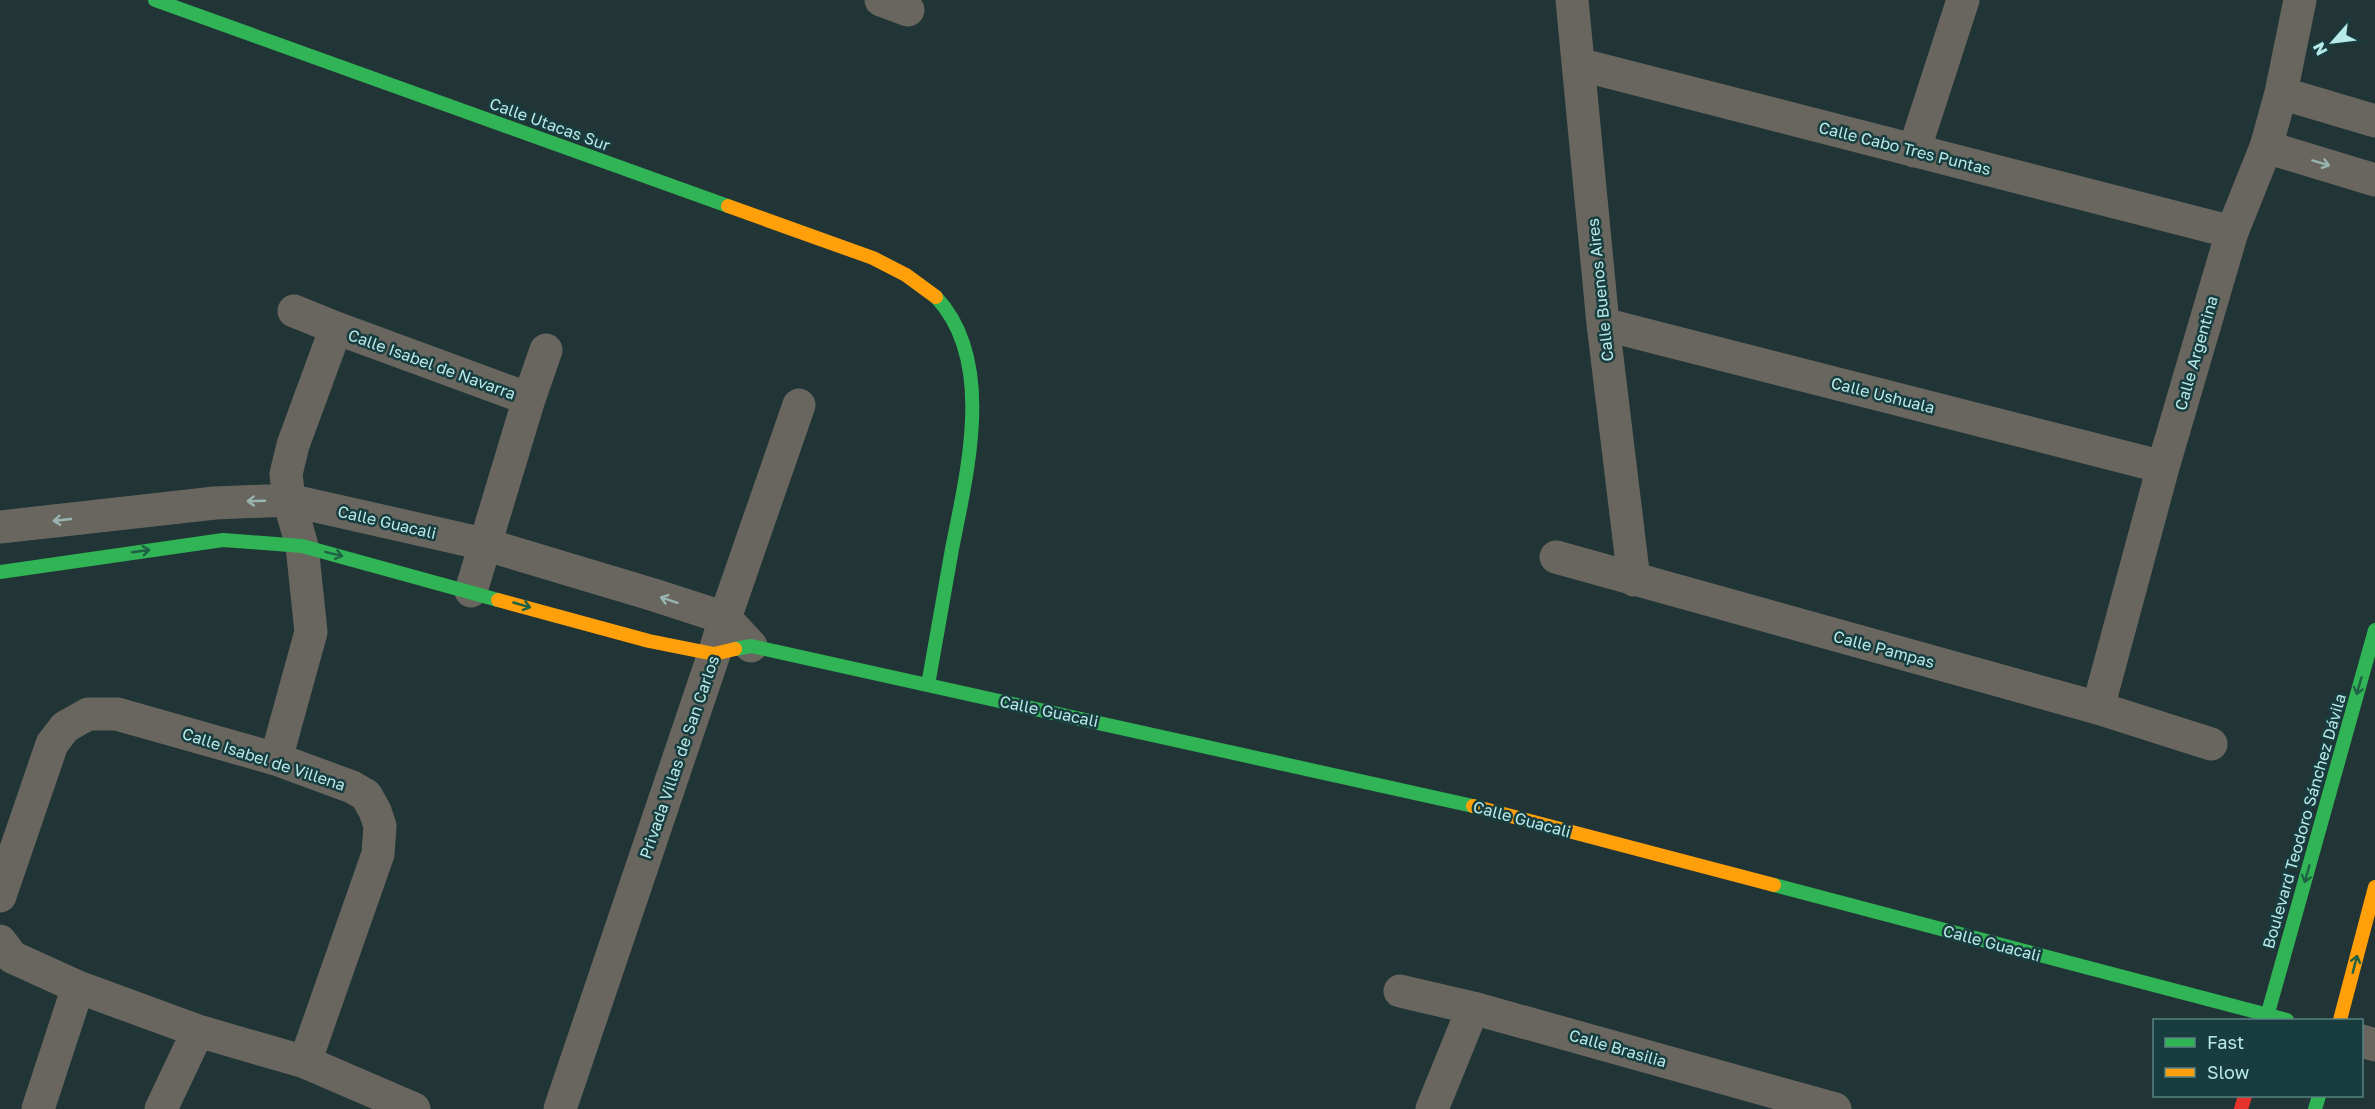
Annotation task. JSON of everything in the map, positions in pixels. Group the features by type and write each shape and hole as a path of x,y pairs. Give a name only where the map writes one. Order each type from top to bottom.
{"street":[{"name":"Calle Utacas Sur","path":"155,0 873,258 904,273 929,291 952,317 969,363 972,405 968,466 928,685"},
{"name":"Calle Buenos Aires","path":"1572,0 1603,324 1634,580"},
{"path":"1914,151 1964,0"},
{"name":"Calle Argentina","path":"2098,708 2163,467 2232,232 2266,147 2281,93 2291,2"},
{"name":"Calle Cabo Tres Puntas","path":"1578,64 2232,232"},
{"path":"2281,93 2375,121"},
{"path":"2266,147 2375,180"},
{"name":"Calle Isabel de Navarra","path":"294,310 336,328 529,399"},
{"name":"Calle Ushuala","path":"1603,324 2163,467"},
{"name":"Calle Isabel de Navarra","path":"276,759 311,632 302,546 289,500 286,474 293,445 336,328"},
{"name":"Calle Isabel de Navarra","path":"471,591 546,350"},
{"name":"Privada Villas de San Carlos","path":"560,1109 799,405"},
{"name":"Calle Guacali","path":"0,527 215,503 289,500 484,544 725,618"},
{"name":"Calle Guacali","path":"0,572 223,540 302,546 649,641 714,654 751,646 1453,801 2266,1018"},
{"name":"Calle Pampas","path":"1556,557 2098,708 2211,744"},
{"path":"725,618 751,646"},
{"name":"Boulevard Teodoro Sánchez Dávila","path":"2266,1018 2375,630"},
{"name":"Calle Isabel de Villena","path":"0,896 52,744 65,727 88,714 117,714 276,759 352,787 366,795 375,811 380,826 378,854 305,1062"},
{"path":"2340,1019 2375,887"},
{"path":"0,941 12,957 78,987 198,1031 305,1062 414,1109"},
{"path":"38,1109 78,987"},
{"name":"Calle Brasilia","path":"1400,991 1473,1008 1835,1109"},
{"path":"1432,1109 1473,1008"},
{"path":"161,1109 198,1031"}],"traffic: fast":[{"path":"155,0 728,206"},
{"path":"928,685 964,486 972,418 971,385 966,353 955,323 936,297"},
{"path":"0,572 223,540 302,546 498,600"},
{"path":"2266,1019 2375,630"},
{"path":"735,649 751,646 1473,806"},
{"path":"1774,885 2283,1019"},
{"path":"2315,1109 2319,1097"}],"traffic: slow":[{"path":"728,206 873,258 906,275 936,297"},
{"path":"498,600 649,641 714,654 735,649"},
{"path":"1473,806 1774,885"},
{"path":"2340,1019 2375,887"}],"traffic: jam":[{"path":"2241,1109 2245,1097"}]}
